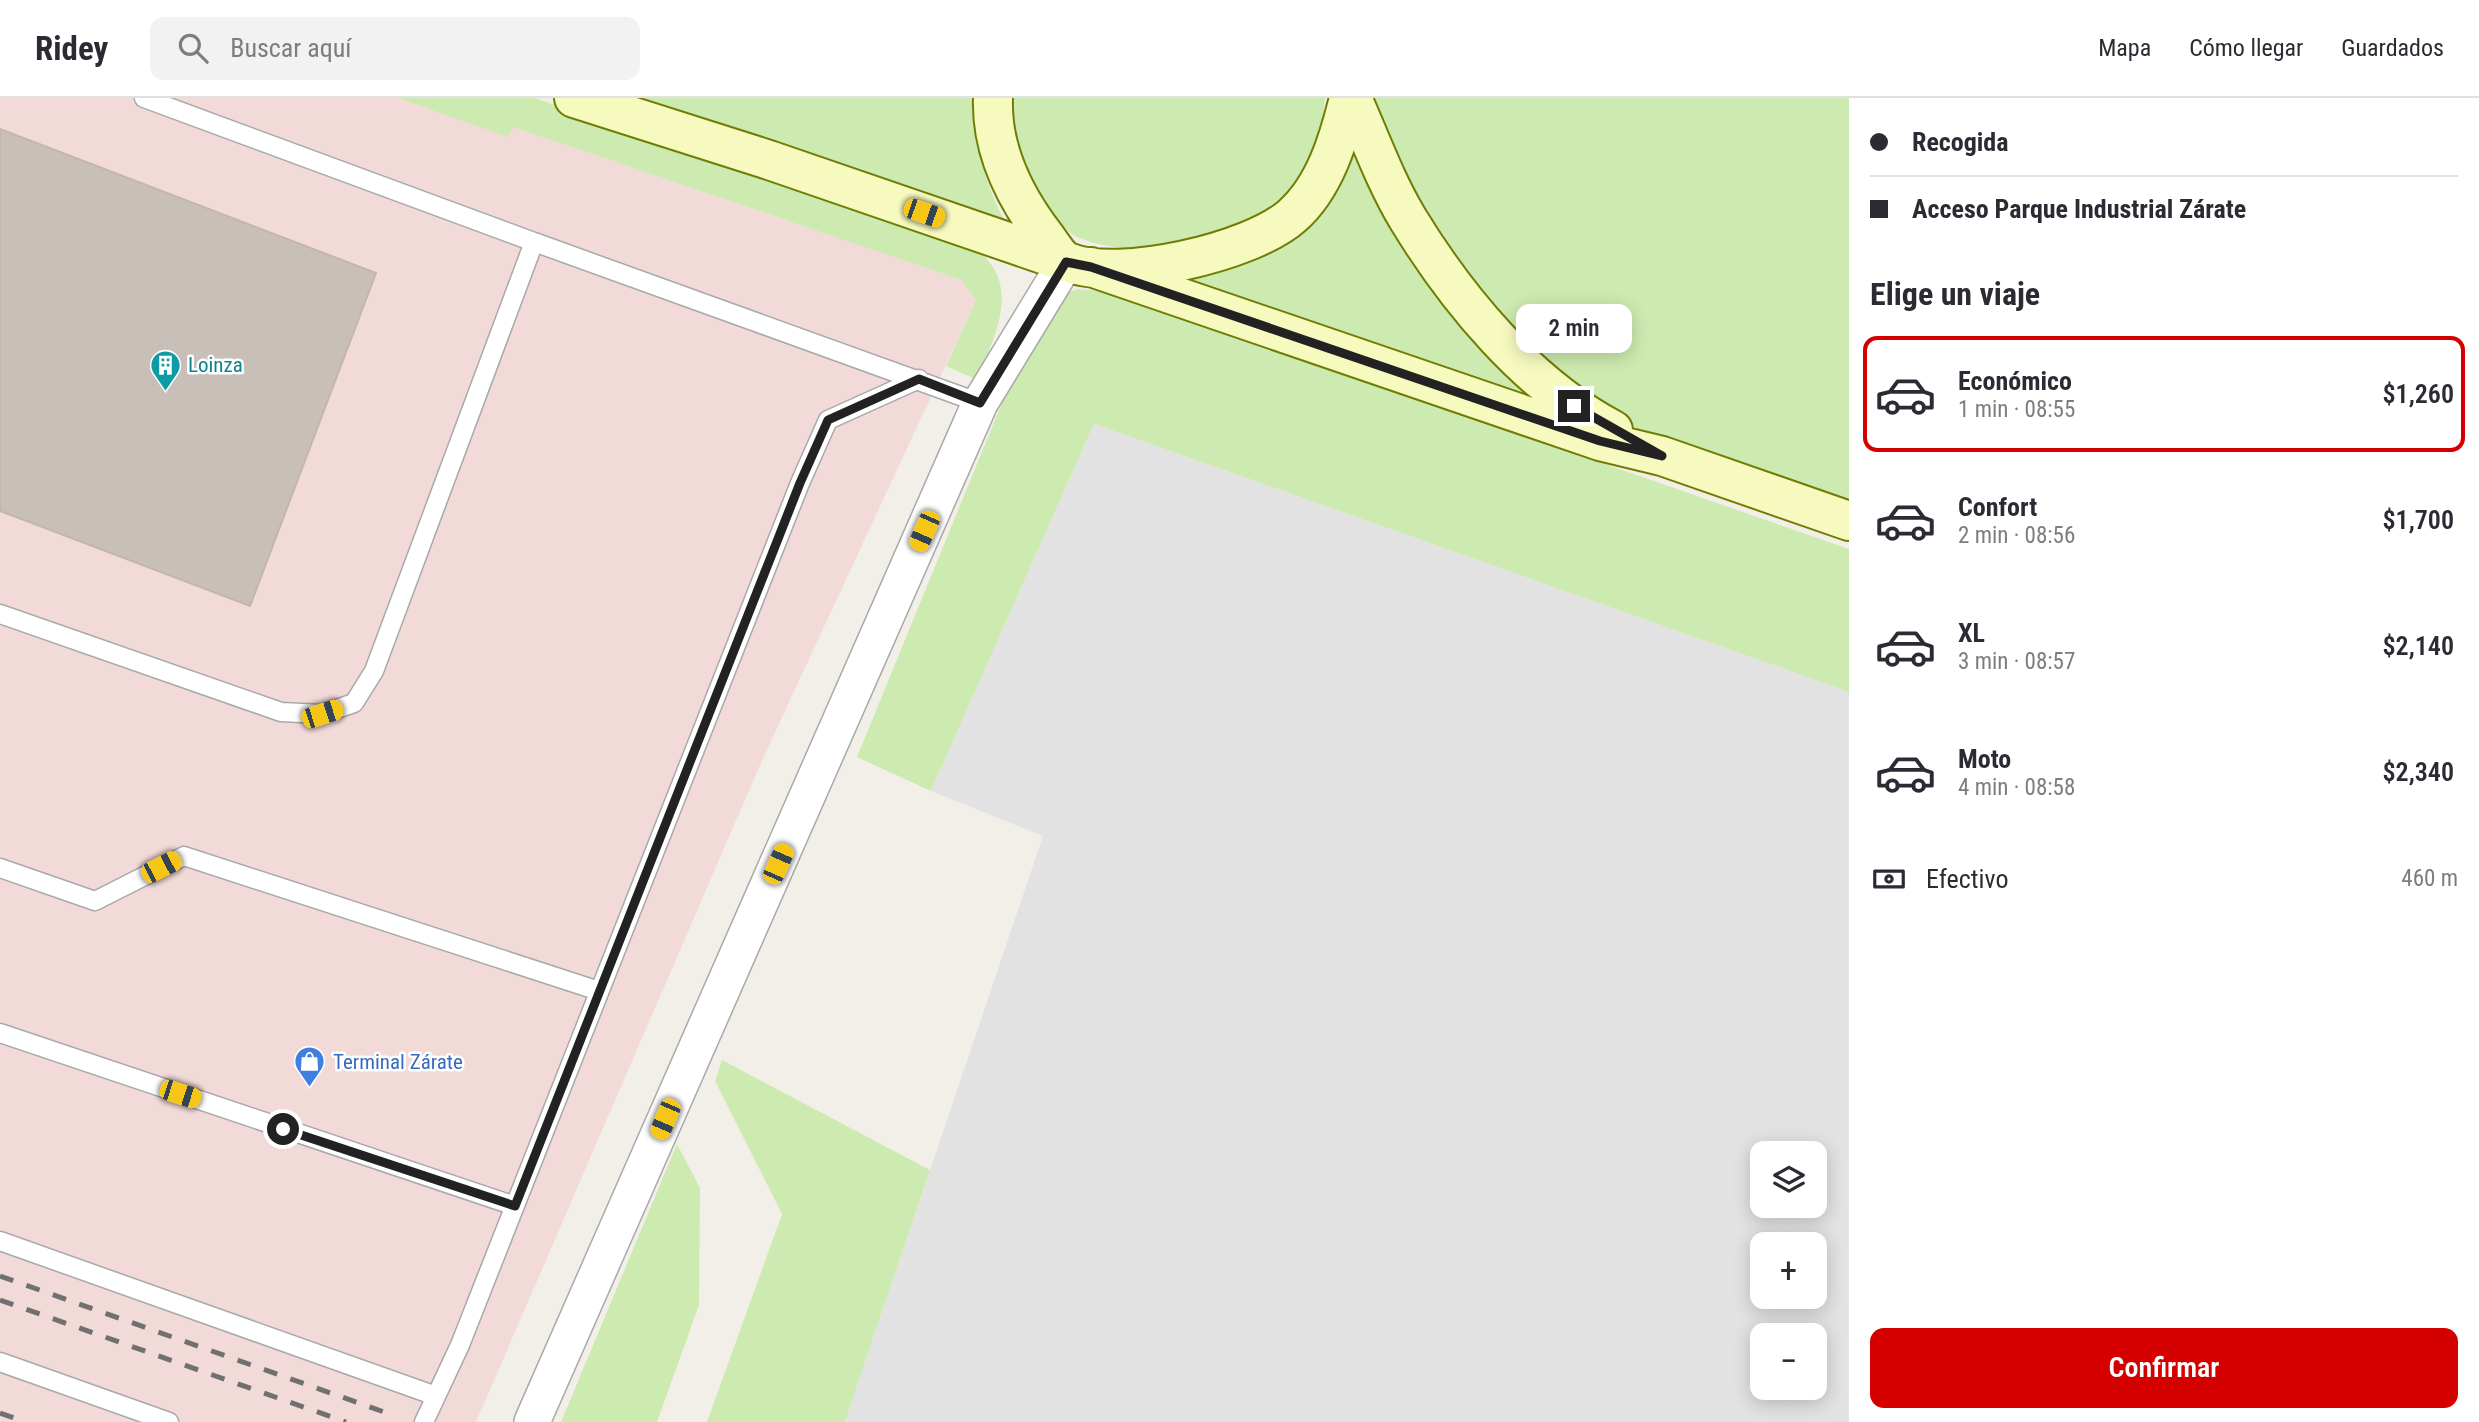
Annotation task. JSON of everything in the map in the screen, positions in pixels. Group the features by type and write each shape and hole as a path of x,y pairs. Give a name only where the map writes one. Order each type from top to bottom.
{"main road":[{"path":"574,98 769,160 1600,441 1662,456 1849,522"},
{"path":"993,98 992,121 1000,157 1010,180 1030,217 1078,264 1176,262 1261,236 1292,216 1317,184 1338,142 1350,98"},
{"path":"1350,98 1408,218 1478,314 1522,362 1555,392 1594,420 1662,456"}],"street":[{"path":"532,1422 980,403 1078,264"}],"lane":[{"path":"144,98 980,403"},
{"path":"0,614 281,712 322,714 354,703 374,671 534,242"},
{"path":"424,1422 460,1345 800,483 828,420 919,379"},
{"path":"0,868 95,901 184,856 599,991"},
{"path":"0,1033 515,1206"},
{"path":"0,1241 436,1396"},
{"path":"0,1362 169,1422"}],"shaded area":[{"name":"Terminal Zárate","path":"0,98 398,98 508,136 513,127 961,280 976,300 764,756 476,1422 0,1422"},
{"path":"1094,424 1849,692 1849,1422 845,1422 1043,836 931,791"}],"green space":[{"path":"398,98 535,98 977,250 991,264 999,279 1002,296 997,329 977,380 946,366 976,300 961,280 513,127 508,137"},
{"path":"615,98 974,98 976,132 987,181 1008,227"},
{"path":"1008,98 1325,98 1321,137 1296,186 1268,214 1198,243 1130,250 1093,243 1075,236 1052,218 1017,163"},
{"path":"1373,98 1849,98 1849,506 1642,432 1543,359 1480,293 1413,197"},
{"path":"1355,130 1469,332 1536,407 1157,278 1239,259"},
{"path":"1077,289 1112,292 1849,549 1849,692 1094,424 931,791 857,757 1027,342 1062,295"},
{"path":"722,1060 930,1170 845,1422 707,1422 782,1214 715,1081"},
{"path":"677,1144 700,1188 699,1305 657,1422 561,1422"}],"building":[{"name":"Loinza","path":"0,129 376,273 250,606 0,511"}],"railway":[{"path":"0,1276 387,1413"},
{"path":"0,1300 346,1422"},
{"path":"0,1413 26,1422"}],"place":[{"name":"Loinza","path":"165,392"},
{"name":"Terminal Zárate","path":"310,1089"}],"route":[{"path":"283,1129 515,1206 800,483 828,420 919,379 980,403 1066,262 1091,267 1600,441 1662,456 1594,420 1574,406"}]}
